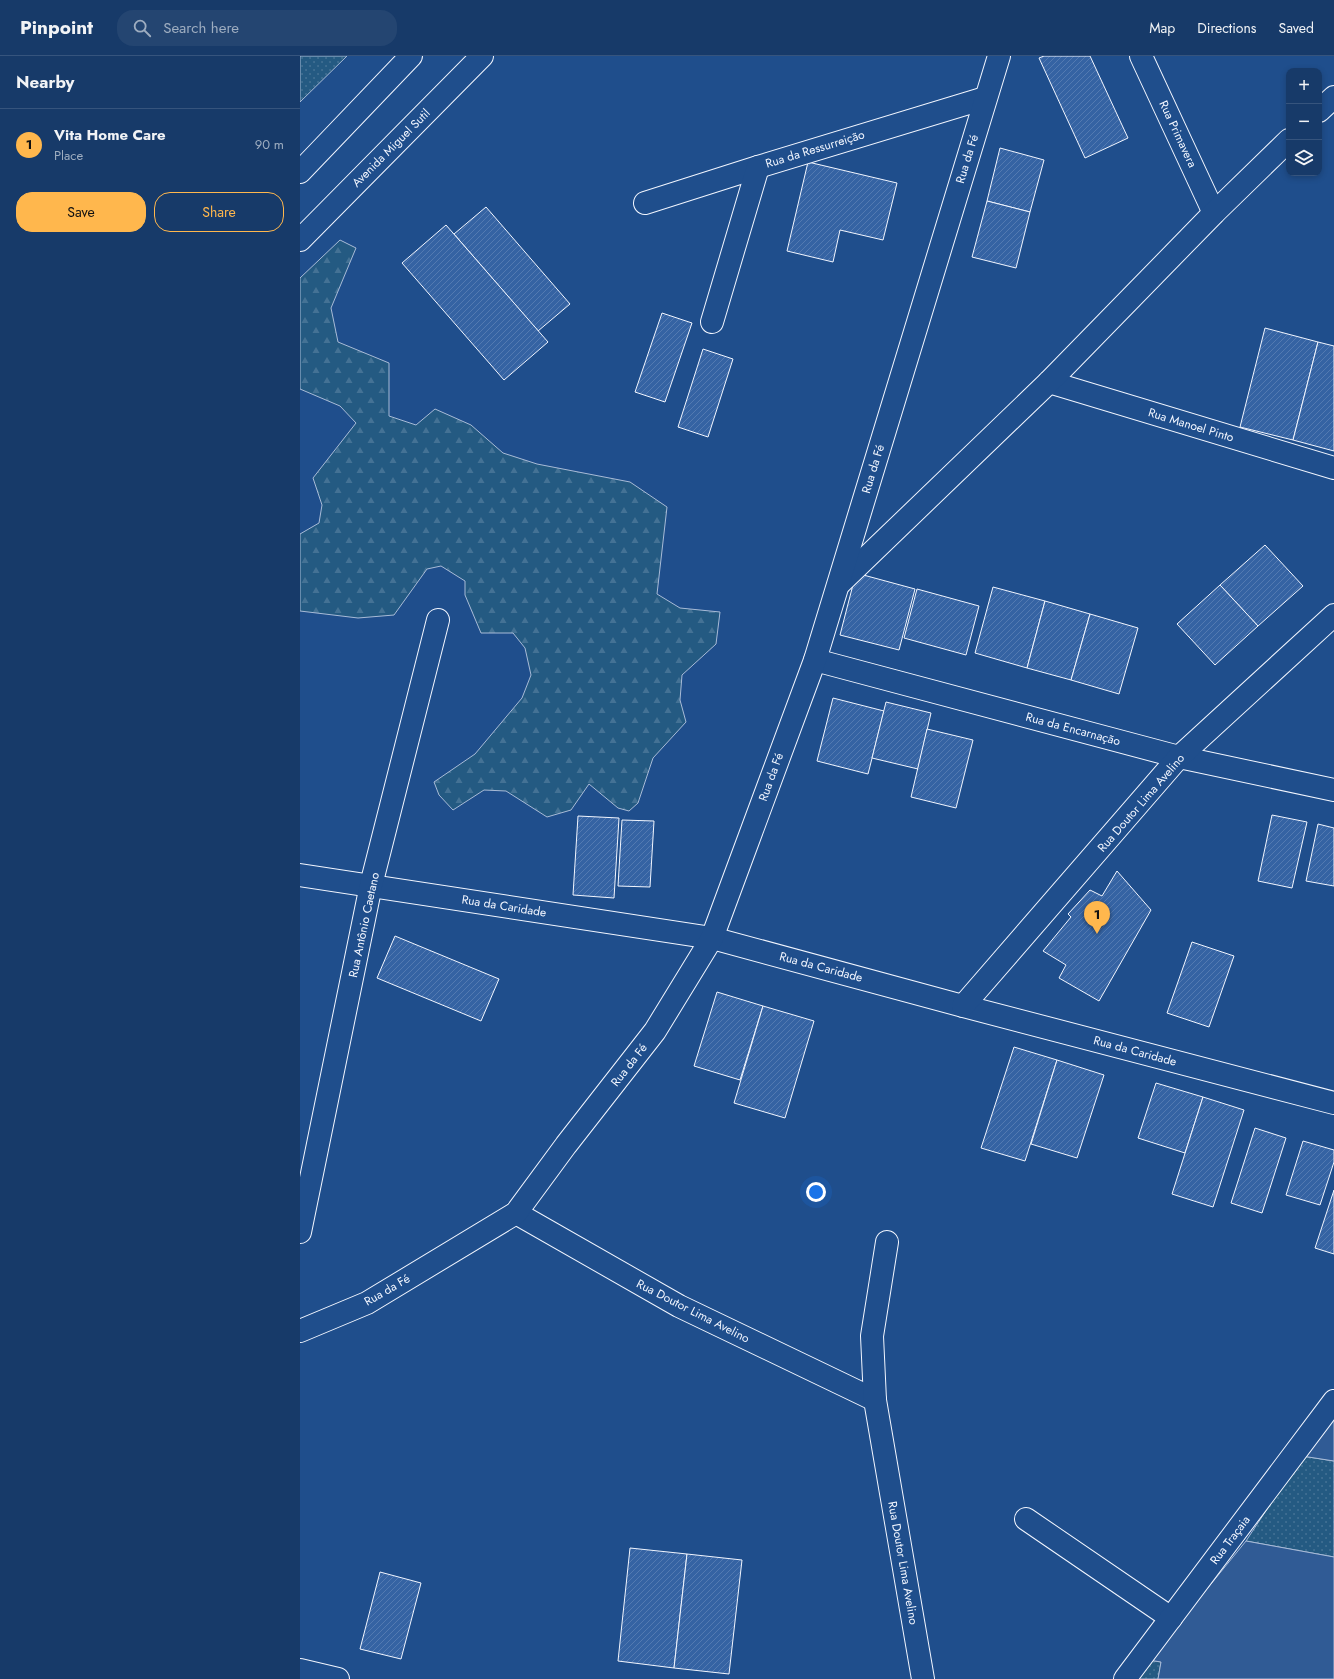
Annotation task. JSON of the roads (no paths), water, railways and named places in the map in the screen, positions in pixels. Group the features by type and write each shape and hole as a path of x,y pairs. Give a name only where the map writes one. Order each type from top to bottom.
{"main road":[{"path":"300,172 411,56"},
{"name":"Avenida Miguel Sutil","path":"300,240 482,56"},
{"name":"Rua da Fé","path":"300,1331 367,1303 516,1213 566,1144 655,1031 712,938 815,660 999,56"},
{"name":"Rua Primavera","path":"1141,56 1214,212"},
{"path":"1322,108 1334,97"},
{"name":"Rua da Ressurreição","path":"645,203 985,98"},
{"path":"839,584 1049,382 1214,212 1286,143"},
{"path":"712,322 758,167"},
{"name":"Rua Manoel Pinto","path":"1049,382 1334,468"},
{"name":"Rua Doutor Lima Avelino","path":"963,1006 1179,757 1334,615"},
{"name":"Rua Antônio Caetano","path":"300,1232 306,1175 372,885 438,620"},
{"name":"Rua da Encarnação","path":"815,660 1179,757 1334,790"},
{"name":"Rua da Caridade","path":"300,875 712,938 963,1006 1334,1103"},
{"name":"Rua Doutor Lima Avelino","path":"516,1213 679,1306 875,1400"},
{"name":"Rua Doutor Lima Avelino","path":"887,1242 872,1336 875,1400 923,1679"},
{"name":"Rua Traçaia","path":"1125,1679 1334,1401"},
{"path":"1026,1519 1171,1618"},
{"path":"300,1670 338,1679"}],"place":[{"name":"Vita Home Care","path":"1097,934"}]}
